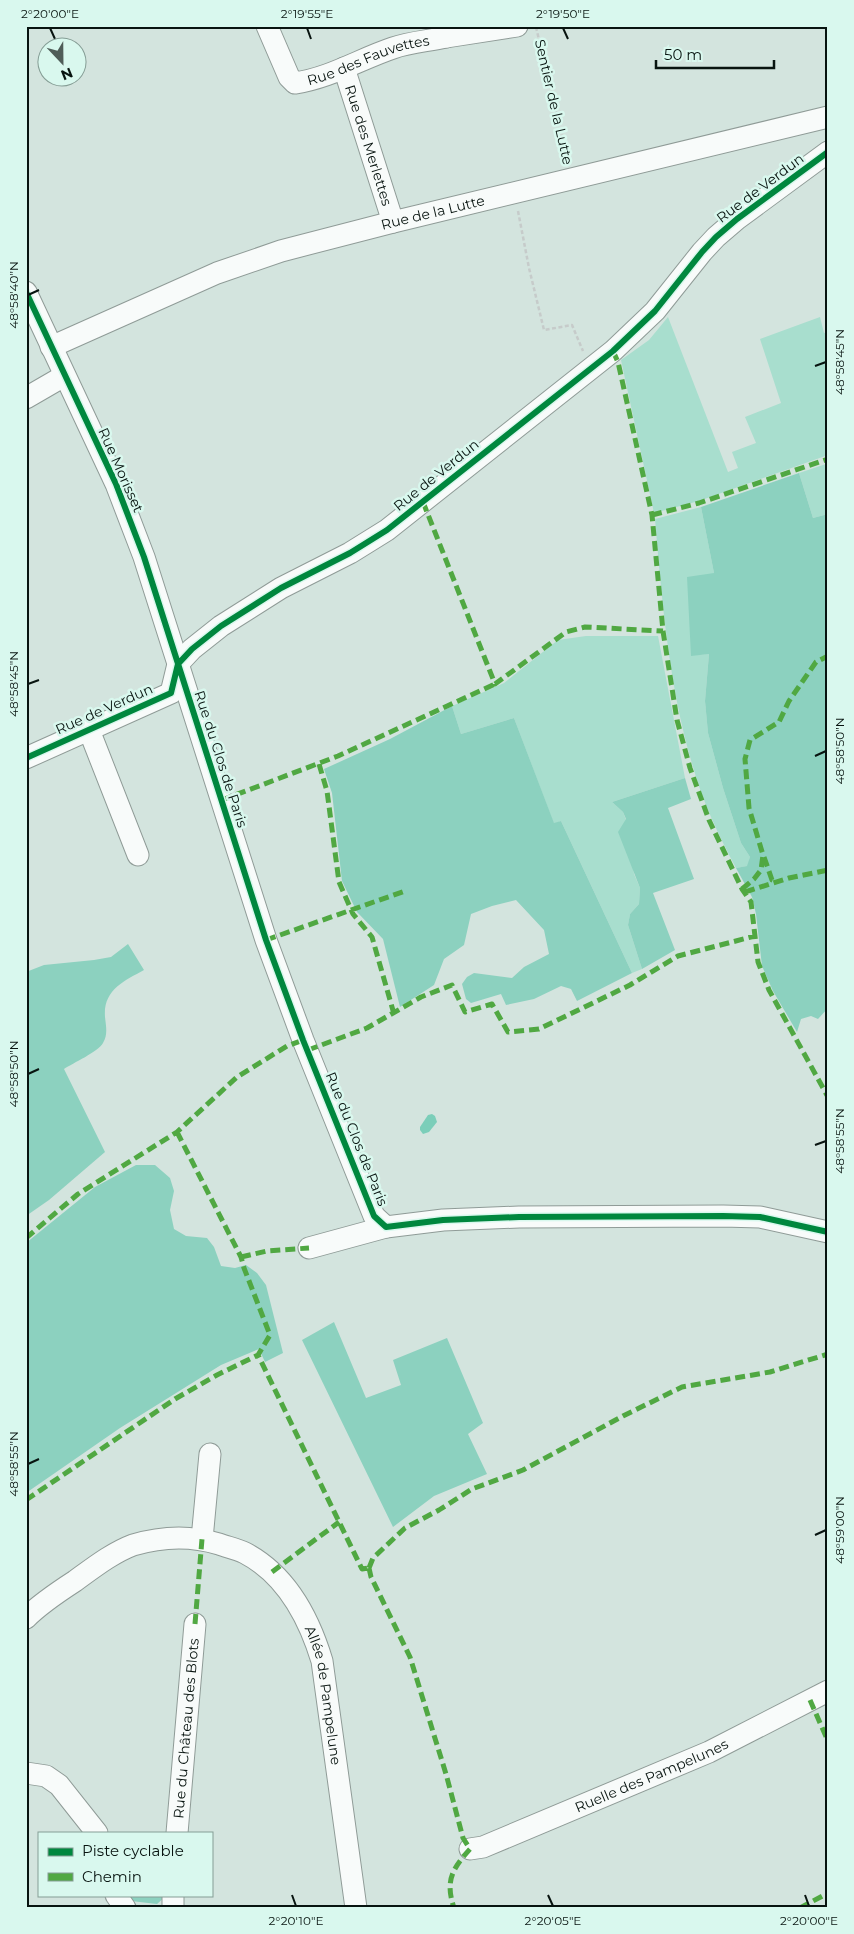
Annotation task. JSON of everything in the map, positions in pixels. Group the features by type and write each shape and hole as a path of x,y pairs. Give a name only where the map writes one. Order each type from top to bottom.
{"street":[{"name":"Rue des Fauvettes","path":"267,26 289,77 295,83 305,82 394,48 445,32 517,26"},
{"name":"Rue des Merlettes","path":"344,68 393,222"},
{"name":"Rue de la Lutte","path":"51,347 217,273 281,251 828,116"},
{"path":"828,121 828,132"},
{"name":"Rue de Verdun","path":"26,758 171,693 178,664 192,649 221,626 281,588 350,553 387,530 613,351 656,311 716,237 737,219 828,152"},
{"name":"Rue Morisset","path":"26,292 116,484 144,556 178,664"},
{"path":"26,398 64,376"},
{"name":"Rue du Clos de Paris","path":"178,664 266,940 303,1040 374,1216 386,1227"},
{"path":"89,730 138,855"},
{"path":"309,1248 386,1227 443,1220 500,1218 760,1217 828,1232"},
{"path":"202,1539 210,1454"},
{"name":"Allée de Pampelune","path":"26,1618 59,1592 107,1559 131,1546 158,1538 202,1539 244,1552 272,1572 287,1587 298,1604 317,1643 322,1662 356,1908"},
{"name":"Rue du Château des Blots","path":"177,1832 195,1624"},
{"name":"Ruelle des Pampelunes","path":"470,1849 482,1847 709,1752 828,1691"},
{"path":"26,1773 46,1776 59,1785 96,1832"},
{"path":"117,1896 125,1908"}],"path":[{"path":"515,192 529,268 544,330 572,325 590,368"}],"shaded area":[{"path":"668,317 728,472 738,468 732,452 756,443 745,417 781,403 760,339 820,317 824,333 828,332 828,455 699,501 654,513 621,360 649,340"},
{"path":"826,464 828,469 828,514 813,518 799,473"},
{"path":"799,473 813,518 828,514 828,1008 818,1019 811,1016 801,1019 797,1032 773,991 762,966 756,914 752,897 736,868 747,866 750,857 741,843 708,733 705,701 709,654 691,656 687,577 714,573 701,507"},
{"path":"701,507 714,573 691,632 691,655 709,654 705,701 708,733 741,843 750,857 748,866 736,868 707,806 697,780 685,737 672,675 661,582 655,519"},
{"path":"586,636 658,636 685,778 612,802 623,812 626,820 634,874 640,888 639,904 630,914 628,925 642,969 632,973 561,821 554,824 514,718 461,734 452,706 504,683 558,640"},
{"path":"452,706 461,734 514,718 554,823 561,821 632,973 577,1001 571,989 561,986 534,999 506,1005 501,994 471,1003 466,999 462,984 467,977 474,973 512,978 524,967 549,954 544,930 516,900 471,914 464,945 444,959 434,985 400,1007 383,939 357,912 342,881 332,793 324,769 390,739"},
{"path":"685,778 691,799 668,808 694,879 653,893 675,950 642,969 628,925 630,914 639,904 640,888 618,832 626,819 623,812 612,802"},
{"path":"128,944 144,970 122,983 111,993 107,1000 105,1008 106,1037 103,1043 91,1054 64,1069 105,1152 49,1200 26,1216 26,972 44,965 111,957"},
{"path":"432,1114 437,1122 429,1132 423,1134 420,1127 428,1115"},
{"path":"136,1165 155,1165 170,1178 174,1191 170,1210 174,1229 186,1236 207,1238 214,1247 221,1266 235,1268 246,1265 257,1273 266,1285 283,1353 265,1362 259,1349 221,1365 120,1428 26,1493 26,1243 95,1187"},
{"path":"334,1322 366,1398 401,1385 393,1360 447,1338 483,1423 468,1434 487,1474 434,1496 393,1527 302,1340"},
{"path":"127,1896 166,1896 157,1904 131,1901"}],"marked path":[{"path":"613,351 618,362 652,515 663,631 677,720 690,768 709,820 742,889 751,902 758,962 769,990 828,1097"},
{"path":"652,515 699,503 828,459"},
{"path":"423,502 495,684 566,632 585,627 663,631"},
{"path":"742,889 761,870 763,855 749,808 745,759 750,740 779,722 789,701 816,662 828,656"},
{"path":"222,800 338,756 495,684"},
{"path":"319,764 327,791 339,882 353,914 372,937 394,1014"},
{"path":"764,857 772,880 777,882"},
{"path":"745,892 789,878 828,870"},
{"path":"266,940 405,891"},
{"path":"308,1050 367,1028 421,997 452,985 465,1012 492,1004 508,1032 539,1029 630,985 678,956 755,936"},
{"path":"26,1238 78,1194 177,1132 237,1077 287,1046 303,1040"},
{"path":"177,1132 241,1257 270,1335 258,1355 362,1569 369,1568"},
{"path":"241,1257 267,1251 309,1248"},
{"path":"369,1568 373,1558 405,1528 439,1510 472,1489 523,1470 623,1416 682,1387 770,1372 828,1354"},
{"path":"26,1500 175,1399 217,1375 258,1355"},
{"path":"272,1572 339,1522"},
{"path":"195,1624 202,1539"},
{"path":"369,1568 371,1577 410,1657 446,1774 463,1838 470,1849 455,1869 450,1883 451,1899 454,1908"},
{"path":"810,1700 828,1741"},
{"path":"800,1908 828,1893"}],"cycle path":[{"path":"26,758 171,693 178,664 192,649 221,626 281,588 350,553 387,530 613,351 655,311 716,237 737,219 828,152"},
{"path":"26,292 116,484 144,557 266,940 303,1040 374,1216 386,1227 443,1220 519,1217 760,1217 828,1232"}]}
